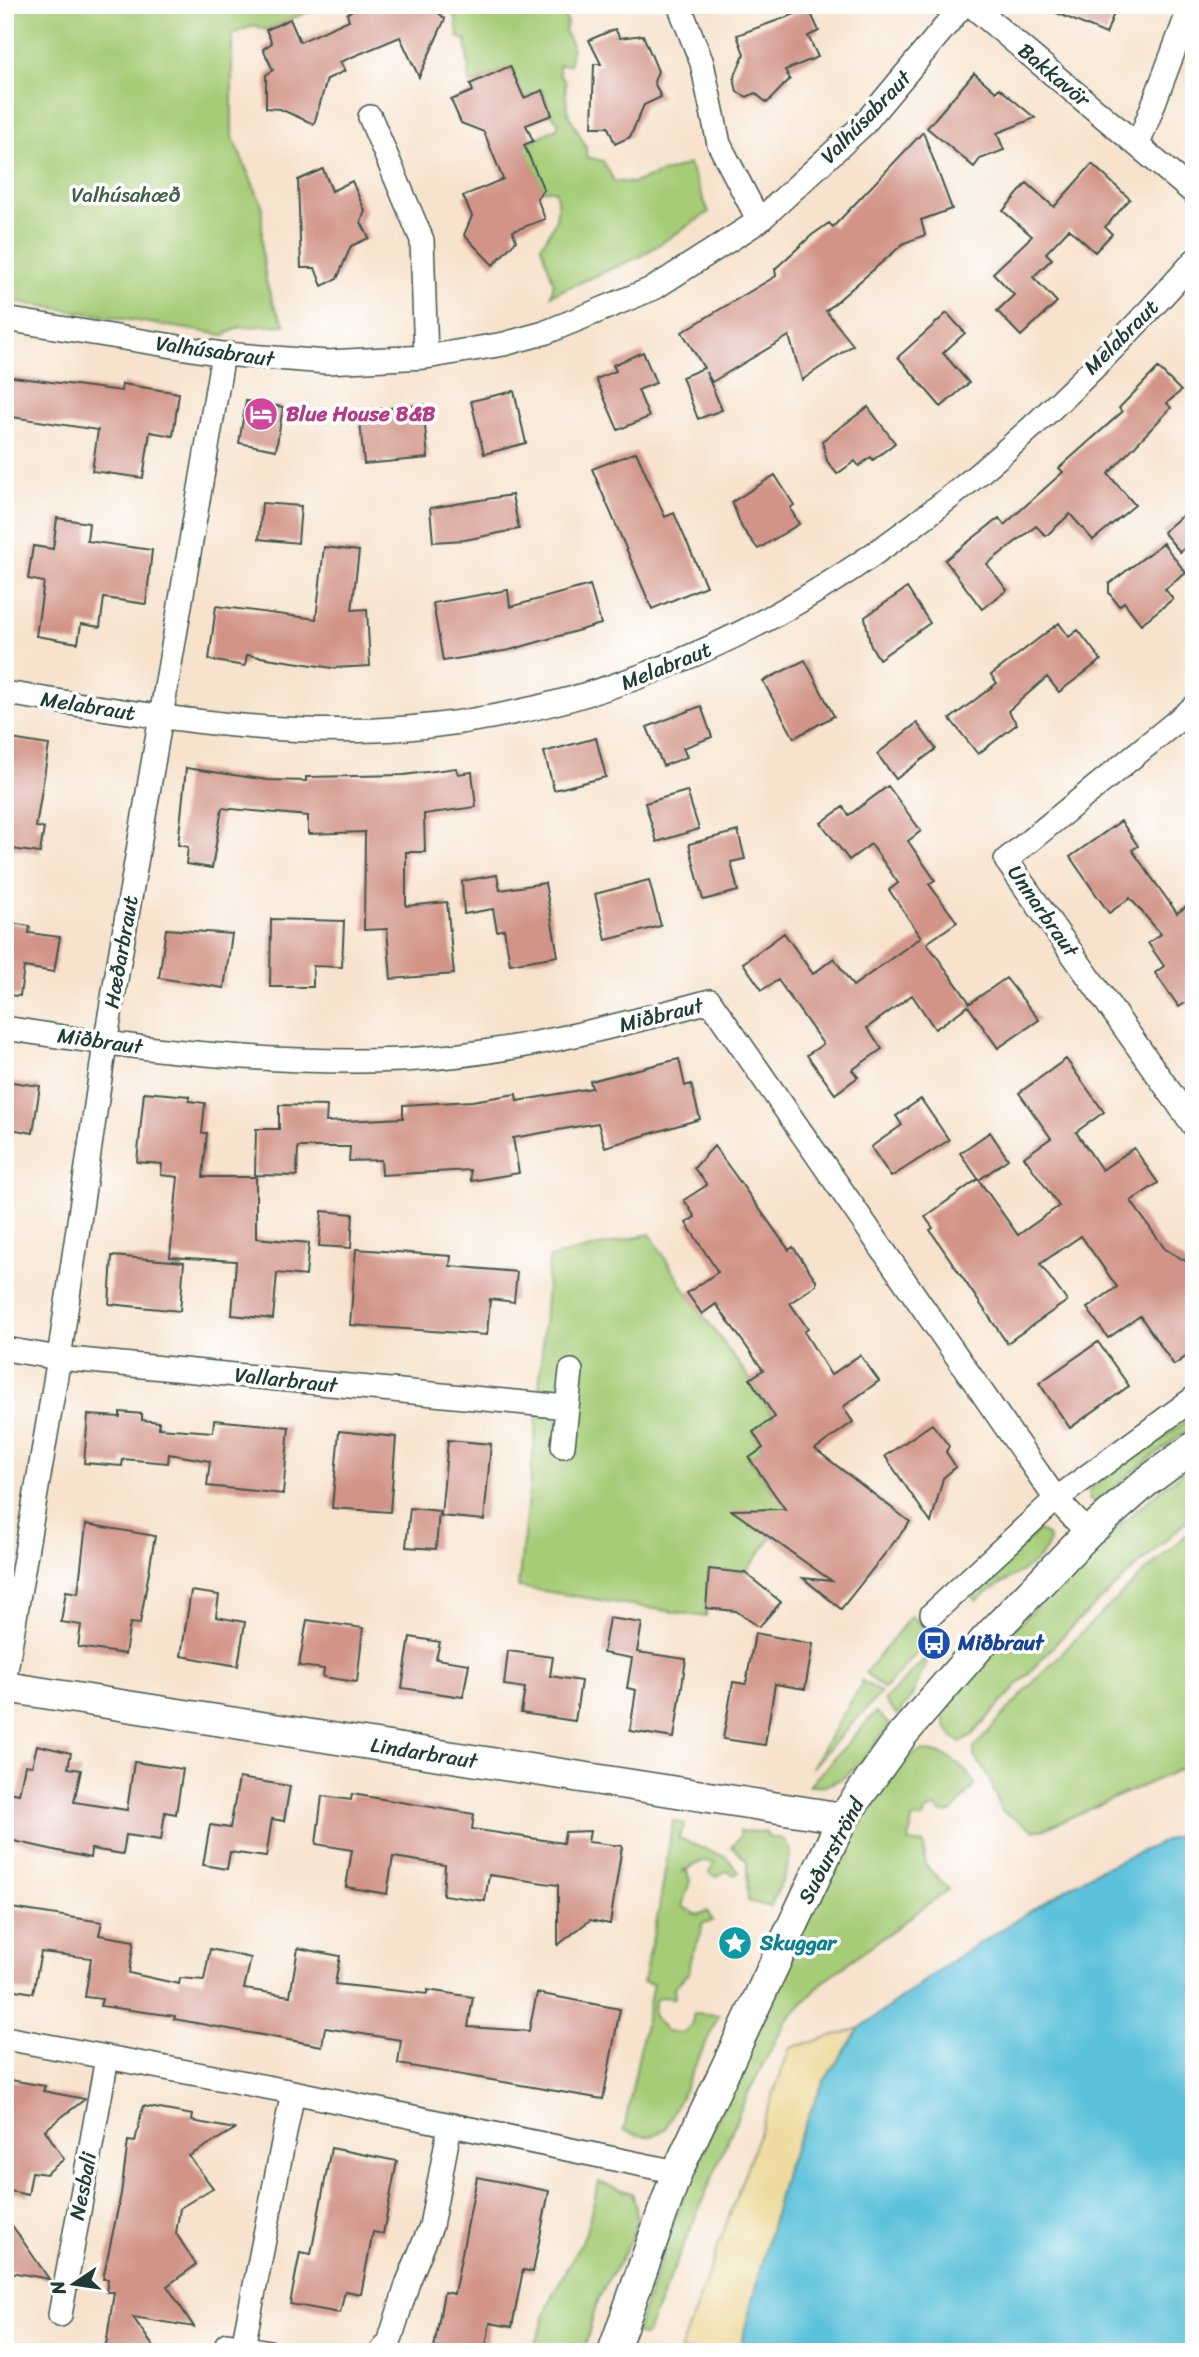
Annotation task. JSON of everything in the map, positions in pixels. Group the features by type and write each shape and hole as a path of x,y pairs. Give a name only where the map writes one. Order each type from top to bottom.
{"street":[{"path":"679,5 702,63 719,144 759,221"},
{"name":"Valhúsabraut","path":"5,318 223,354 327,362 426,357 504,344 599,312 654,288 759,221 864,124 963,5"},
{"name":"Bakkavör","path":"971,5 1194,193"},
{"path":"1138,145 1191,5"},
{"path":"370,117 422,240 426,357"},
{"name":"Melabraut","path":"5,693 160,717 281,728 364,729 452,723 530,710 607,689 710,650 785,611 871,558 981,472 1107,353 1194,261"},
{"name":"Hæðarbraut","path":"5,1676 59,1358 105,1044 223,354"},
{"name":"Unnarbraut","path":"1194,707 1006,860 1194,1126"},
{"name":"Miðbraut","path":"5,1028 105,1044 297,1060 404,1060 583,1034 710,1001 1056,1499 1088,1533"},
{"name":"Vallarbraut","path":"5,1349 59,1358 567,1407"},
{"path":"563,1446 571,1371"},
{"path":"932,1614 1056,1499 1194,1398"},
{"name":"Suðurströnd","path":"613,2352 677,2172 843,1818 886,1755 941,1689 1088,1533 1146,1482 1194,1447"},
{"name":"Lindarbraut","path":"5,1686 843,1818"},
{"path":"5,2038 293,2092 677,2172"},
{"name":"Nesbali","path":"60,2315 107,2058"},
{"path":"269,2352 235,2346 293,2092"},
{"path":"381,2352 389,2343 408,2282 432,2226 450,2125"}],"green space":[{"name":"Valhúsahæð","path":"5,5 308,5 310,11 266,30 255,25 232,34 232,136 262,205 262,252 267,285 274,306 285,325 240,327 224,335 5,300"},
{"path":"444,5 560,5 567,22 565,32 572,45 570,65 559,65 559,74 565,80 567,111 586,147 586,157 603,161 614,181 632,183 689,164 709,212 641,256 551,295 554,283 541,246 556,220 557,198 555,190 544,190 523,145 557,128 559,123 552,115 543,90 524,98 510,67 470,84 466,40 458,37 456,18"},
{"path":"650,1234 687,1293 750,1379 774,1418 753,1432 763,1448 749,1458 774,1493 811,1470 812,1484 745,1573 709,1570 706,1617 518,1587 536,1428 549,1258"},
{"path":"1194,1416 1194,1425 1127,1476 1101,1502 1090,1501 1089,1489"},
{"path":"1194,1464 1194,1514 1071,1627 972,1735 961,1742 953,1737 942,1713 1000,1646 1092,1550"},
{"path":"1194,1528 1194,1763 1042,1830 1034,1830 1002,1811 986,1771 974,1757 974,1748 1080,1634"},
{"path":"1037,1532 1042,1532 1049,1538 1041,1556 976,1601 971,1595"},
{"path":"911,1616 933,1635 884,1689 865,1673"},
{"path":"931,1652 912,1696 897,1715 884,1701"},
{"path":"861,1680 881,1693 811,1768 861,1685"},
{"path":"876,1712 890,1725 856,1767 835,1782 809,1786"},
{"path":"921,1751 938,1753 952,1760 965,1771 975,1785 952,1812 942,1813 935,1807 925,1812 923,1819 912,1819 909,1842 924,1844 925,1865 949,1889 827,1978 786,2021 746,2097 645,2337 635,2333 690,2179 835,1863 896,1772 910,1755"},
{"path":"673,1821 685,1824 679,1839 726,1857 739,1872 734,1875 727,1871 717,1877 709,1872 715,1862 702,1861 681,1872 687,1871 690,1881 682,1906 697,1915 707,1911 713,1921 702,1923 700,1936 690,1959 689,1972 674,1988 675,1998 658,1997 654,2003 653,2015 666,2031 682,2033 691,2026 694,2013 719,2015 666,2128 655,2135 645,2136 624,2130 653,1984 643,1982 659,1909"},
{"path":"740,1831 765,1832 770,1838 781,1838 787,1844 789,1861 770,1907 748,1901 747,1861 732,1847 740,1837"},
{"path":"599,2182 632,2193 636,2208 633,2235 599,2298 584,2352 532,2352 552,2296 585,2235"}],"sand":[{"path":"860,2028 824,2081 787,2165 739,2352 680,2352 790,2048"}],"water":[{"path":"1194,1828 1194,2352 739,2352 787,2165 824,2081 860,2028 960,1955 1092,1873"}],"building":[{"path":"358,5 430,5 445,19 419,77 400,37 340,62 345,71 327,79 314,124 280,109 266,108 266,75 273,70 263,49 272,43 266,30 290,19 300,42 349,20 347,14"},
{"path":"1038,5 1117,5 1106,34"},
{"path":"809,9 819,31 808,36 818,57 785,70 790,79 767,103 755,93 747,97 737,92 734,78 744,54 737,35"},
{"path":"615,29 620,38 643,35 658,71 654,82 661,97 644,105 630,137 615,144 608,127 592,127 594,64 601,64 589,40"},
{"path":"510,66 524,98 543,90 552,115 526,125 533,141 524,145 544,190 537,198 545,219 513,231 516,241 493,265 464,235 472,216 463,196 503,179 484,132 461,123 451,100 473,91 470,84"},
{"path":"974,73 996,92 999,88 1035,118 997,133 1004,150 980,159 974,167 927,128"},
{"path":"923,132 952,209 921,220 925,235 904,243 826,311 853,345 802,380 789,336 712,382 706,372 722,410 698,419 682,377 704,368 682,332 776,276 775,269 812,235 829,223 833,227"},
{"path":"1092,164 1130,199 1105,227 1112,234 1095,252 1069,229 1046,253 1052,259 1033,277 1057,302 1021,336 997,311 1014,295 993,273 1032,236 1003,211 1027,183 1054,207"},
{"path":"323,169 332,191 352,181 365,211 361,222 369,238 351,246 337,279 322,286 315,268 301,268 298,180"},
{"path":"947,313 965,333 943,353 969,383 941,407 898,357"},
{"path":"643,352 656,383 638,390 649,417 618,430 596,379 616,371 613,365"},
{"path":"1158,368 1181,391 1167,403 1171,408 1108,474 1135,505 1093,540 1070,514 1046,536 1036,526 987,564 1007,590 982,609 945,560 999,518 1004,525 1063,472 1059,468 1122,412 1119,408"},
{"path":"5,376 121,391 122,384 179,393 173,436 150,432 143,478 92,471 98,430 5,416"},
{"path":"514,391 526,443 484,454 471,401"},
{"path":"246,401 283,407 276,450 239,443"},
{"path":"423,405 428,458 364,464 359,411"},
{"path":"868,407 895,443 873,460 871,457 859,466 855,461 837,474 827,461 822,441"},
{"path":"636,452 665,517 674,513 706,586 652,609 592,469"},
{"path":"775,475 794,505 790,508 799,524 758,549 742,528 732,502"},
{"path":"512,495 519,529 465,540 433,542 430,508"},
{"path":"262,503 301,506 298,543 259,539"},
{"path":"1183,515 1194,529 1194,541 1180,552 1163,532"},
{"path":"57,518 89,523 87,541 152,550 146,604 104,598 100,627 81,624 78,643 36,636 44,582 28,579 33,546 53,549"},
{"path":"1163,543 1186,573 1165,589 1173,599 1141,624 1124,602 1119,606 1109,593 1109,584"},
{"path":"324,547 359,551 352,610 367,609 370,666 332,668 247,655 245,666 209,660 216,606 316,619"},
{"path":"590,585 601,624 510,650 443,661 433,603 508,590 510,607"},
{"path":"907,588 930,623 879,659 870,644 865,617"},
{"path":"1059,623 1069,637 1078,630 1101,660 1059,692 1047,677 1008,711 1017,724 978,754 950,719 997,683 991,675"},
{"path":"805,660 834,716 794,738 763,681"},
{"path":"701,706 712,737 683,748 687,757 663,766 647,727"},
{"path":"917,723 936,749 896,779 877,754"},
{"path":"5,738 49,745 36,827 44,828 40,853 5,848"},
{"path":"596,738 606,777 554,790 544,752"},
{"path":"186,768 268,780 306,781 306,777 404,775 456,768 458,774 472,772 476,807 424,814 425,852 406,852 406,906 447,902 454,974 391,979 387,929 364,930 365,832 308,834 308,816 222,808 212,868 186,864 188,847 178,845"},
{"path":"888,786 921,831 908,841 935,880 929,884 957,922 927,943 970,1003 1006,978 1039,1020 998,1048 968,1006 935,1029 912,995 867,1028 882,1049 852,1070 858,1077 835,1094 807,1055 823,1044 778,980 762,990 743,963 784,933 813,974 834,958 853,986 921,937 889,890 898,883 871,844 849,860 821,823 843,807 849,815"},
{"path":"687,791 699,829 657,842 645,803"},
{"path":"1121,821 1138,846 1132,850 1177,913 1194,901 1194,997 1179,1007 1155,973 1164,966 1148,943 1161,934 1130,898 1109,913 1070,857"},
{"path":"738,831 745,859 731,862 738,891 703,900 689,844"},
{"path":"497,875 500,890 545,883 558,956 510,964 504,929 497,931 493,909 464,914 462,881"},
{"path":"649,880 661,926 606,940 595,894"},
{"path":"271,919 344,921 342,967 313,966 313,987 270,987"},
{"path":"5,922 30,926 29,933 60,937 54,972 24,967 20,996 5,995"},
{"path":"166,929 232,934 224,988 159,978"},
{"path":"679,1059 685,1086 691,1084 700,1119 605,1147 598,1123 513,1138 519,1173 471,1181 470,1170 382,1175 381,1160 349,1161 350,1147 298,1147 297,1176 255,1175 256,1129 279,1129 279,1105 327,1106 326,1122 403,1118 403,1105 472,1101 516,1094 517,1101 592,1088 590,1081"},
{"path":"1066,1059 1104,1112 1076,1132 1102,1170 1134,1148 1158,1183 1131,1201 1165,1249 1194,1266 1194,1351 1174,1365 1140,1316 1108,1338 1087,1308 1117,1287 1081,1236 1040,1264 1067,1301 1007,1343 930,1230 933,1228 925,1217 978,1179 1018,1235 1059,1206 1024,1157 1051,1138 1019,1093"},
{"path":"5,1081 40,1086 33,1133 5,1128"},
{"path":"144,1092 189,1096 189,1101 205,1103 202,1133 207,1133 203,1177 256,1177 256,1238 309,1243 306,1276 277,1273 273,1319 232,1315 236,1261 170,1257 178,1177 161,1175 162,1164 137,1162"},
{"path":"921,1099 949,1140 891,1177 871,1147 902,1125 896,1116"},
{"path":"990,1132 1008,1159 979,1180 960,1153"},
{"path":"714,1146 789,1250 793,1247 816,1280 816,1285 790,1303 808,1329 804,1332 831,1375 860,1355 879,1381 843,1407 853,1422 815,1449 910,1522 841,1609 803,1578 832,1581 731,1510 785,1509 749,1458 763,1448 753,1432 775,1417 750,1379 763,1370 716,1304 702,1314 687,1293 718,1272 686,1223 695,1217 684,1200 707,1185 694,1168"},
{"path":"322,1211 353,1214 351,1248 319,1246"},
{"path":"356,1249 451,1256 450,1266 517,1272 514,1302 490,1299 487,1335 350,1325"},
{"path":"112,1256 184,1262 180,1311 109,1304"},
{"path":"1098,1342 1129,1386 1070,1428 1039,1383"},
{"path":"120,1412 142,1414 142,1420 159,1422 159,1428 213,1432 214,1420 289,1427 283,1494 207,1486 210,1461 169,1454 168,1463 123,1459 122,1466 84,1463 88,1415 120,1417"},
{"path":"932,1424 949,1446 946,1452 956,1467 943,1478 931,1523 885,1456"},
{"path":"339,1431 396,1437 390,1512 332,1508"},
{"path":"448,1440 491,1444 484,1520 441,1516"},
{"path":"410,1508 439,1511 436,1549 406,1547"},
{"path":"86,1524 155,1536 140,1624 130,1623 125,1654 78,1647 81,1625 61,1622 66,1591 78,1593"},
{"path":"709,1569 745,1573 781,1602 759,1627 736,1611 706,1608"},
{"path":"191,1591 219,1595 216,1617 245,1622 238,1666 181,1656"},
{"path":"609,1618 642,1623 637,1652 686,1659 674,1738 630,1731 636,1690 627,1688 632,1658 603,1653"},
{"path":"307,1620 363,1628 357,1682 323,1677 324,1669 299,1666"},
{"path":"755,1633 813,1644 805,1689 775,1684 765,1745 723,1739 733,1682 746,1684"},
{"path":"410,1637 440,1642 436,1659 469,1664 463,1697 402,1688"},
{"path":"508,1651 553,1657 550,1676 581,1681 575,1721 521,1713 525,1688 504,1685"},
{"path":"37,1745 71,1753 68,1768 81,1770 74,1802 127,1810 134,1762 183,1769 176,1814 165,1812 161,1840 126,1835 123,1854 91,1849 90,1858 5,1839 8,1792 19,1794 25,1765 32,1766"},
{"path":"239,1778 290,1786 284,1821 272,1819 266,1857 230,1852 227,1869 203,1865 210,1825 230,1828"},
{"path":"352,1794 474,1814 472,1829 563,1843 565,1832 590,1831 588,1842 622,1846 610,1924 590,1920 558,1945 558,1885 489,1875 485,1901 443,1895 445,1865 393,1857 387,1894 346,1887 352,1850 316,1844 322,1796 351,1800"},
{"path":"5,1907 102,1922 99,1935 134,1941 129,1973 179,1984 180,1978 204,1980 210,1949 251,1958 244,1989 290,1996 298,1948 340,1956 335,1984 427,1994 427,1990 473,1997 468,2027 529,2031 537,1993 620,2009 603,2099 398,2064 401,2040 325,2028 322,2046 174,2019 175,2016 100,2006 102,1999 85,1997 91,1958 41,1952 33,1993 5,1988"},
{"path":"5,2079 45,2086 43,2091 85,2099 45,2130 64,2159 46,2174 32,2172 28,2195 5,2190"},
{"path":"143,2106 193,2115 192,2121 235,2129 189,2156 213,2188 180,2208 176,2233 196,2265 167,2286 194,2327 133,2317 157,2352 105,2352 114,2292 106,2292 108,2279 103,2279 121,2194 128,2141 135,2142"},
{"path":"331,2148 397,2161 383,2234 373,2232 361,2294 345,2291 340,2313 290,2304 300,2252 311,2254"},
{"path":"477,2177 549,2191 533,2272 523,2270 512,2327 490,2323 485,2352 434,2348 444,2292 454,2294"},
{"path":"5,2215 49,2279 5,2271"}],"place":[{"name":"Blue House B&B","path":"261,414"},
{"name":"Miðbraut","path":"934,1643"},
{"name":"Skuggar","path":"735,1943"}]}
